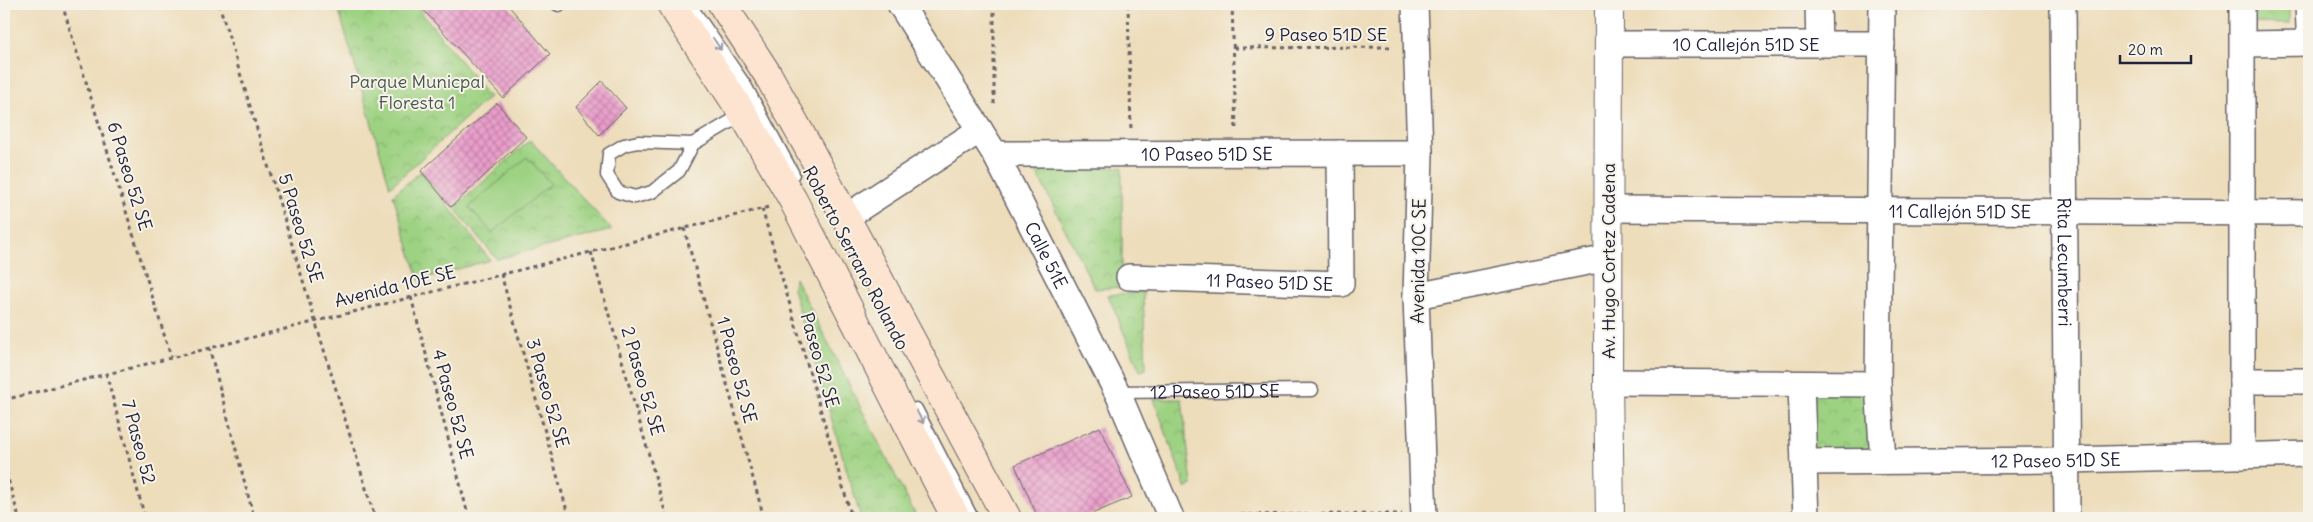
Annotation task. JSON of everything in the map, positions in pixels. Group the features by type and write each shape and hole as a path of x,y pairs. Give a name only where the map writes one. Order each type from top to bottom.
{"main road":[{"name":"Roberto Serrano Rolando","path":"671,4 743,114 793,200 956,518"},
{"name":"Roberto Serrano Rolando","path":"722,4 768,75 1007,518"}],"street":[{"name":"Calle 51E","path":"900,4 995,154 1117,392 1170,517"},
{"name":"Avenida 10C SE","path":"1416,4 1420,153 1416,296 1424,516"},
{"name":"Av. Hugo Cortez Cadena","path":"1609,4 1610,209 1608,382 1610,518"},
{"path":"1818,4 1819,44"},
{"path":"1882,4 1878,384 1883,461"},
{"name":"Rita Lecumberri","path":"2063,4 2067,518"},
{"path":"2242,4 2244,44 2242,456"},
{"path":"2308,4 2309,28"},
{"path":"2244,44 2309,43"},
{"name":"10 Callejón 51D SE","path":"1608,44 1882,44"},
{"path":"846,217 980,130"},
{"name":"11 Paseo 51D SE","path":"1129,278 1341,284 1340,153"},
{"name":"10 Paseo 51D SE","path":"995,154 1420,153"},
{"name":"11 Callejón 51D SE","path":"1610,209 2309,213"},
{"path":"1416,296 1608,258"},
{"path":"2242,381 2309,381"},
{"path":"1608,382 1801,385 1878,384"},
{"path":"1801,385 1806,518"},
{"name":"12 Paseo 51D SE","path":"1804,462 2066,460 2309,454"}],"lane":[{"name":"Roberto Serrano Rolando","path":"690,4 746,87 866,315"},
{"name":"Roberto Serrano Rolando","path":"708,4 758,79 800,150 993,518"},
{"path":"693,144 638,142 624,146 609,154 607,175 618,192 635,197 652,192 679,171 693,144 743,114"},
{"name":"12 Paseo 51D SE","path":"1117,392 1312,390"},
{"path":"908,394 972,518"}],"path":[{"name":"6 Paseo 52 SE","path":"62,4 171,357"},
{"name":"5 Paseo 52 SE","path":"219,4 375,518"},
{"path":"994,4 994,107"},
{"path":"1128,4 1132,154"},
{"path":"1232,4 1237,154"},
{"name":"9 Paseo 51D SE","path":"1234,48 1417,47"},
{"name":"Avenida 10E SE","path":"4,400 793,200"},
{"name":"Paseo 52 SE","path":"762,209 852,518"},
{"name":"1 Paseo 52 SE","path":"684,228 764,518"},
{"name":"2 Paseo 52 SE","path":"591,252 668,518"},
{"name":"3 Paseo 52 SE","path":"501,274 569,518"},
{"name":"4 Paseo 52 SE","path":"411,297 469,518"},
{"path":"209,347 254,518"},
{"name":"7 Paseo 52","path":"106,373 145,518"},
{"path":"4,465 19,518"},
{"path":"1170,517 1424,516"}],"green space":[{"name":"Parque Municpal Floresta 1","path":"337,4 415,4 489,97 390,187"},
{"path":"2250,4 2289,4 2289,24 2250,23"},
{"name":"Parque Municpal Floresta 1","path":"530,140 612,230 497,259 454,208"},
{"path":"527,157 551,184 492,233 469,207"},
{"path":"1034,167 1122,167 1122,287 1095,289"},
{"path":"421,171 490,260 419,280 393,195"},
{"path":"795,278 917,518 861,518 793,289"},
{"path":"1143,292 1146,369 1140,371 1108,295"},
{"path":"1878,384 1883,461 1804,462 1801,385"},
{"path":"1154,399 1182,399 1192,485 1186,489"}],"building":[{"path":"418,4 507,4 550,54 503,98"},
{"path":"602,81 626,108 599,135 576,107"},
{"path":"497,103 526,137 451,207 421,171"},
{"path":"1100,427 1132,497 1082,518 1038,518 1015,465"}]}
